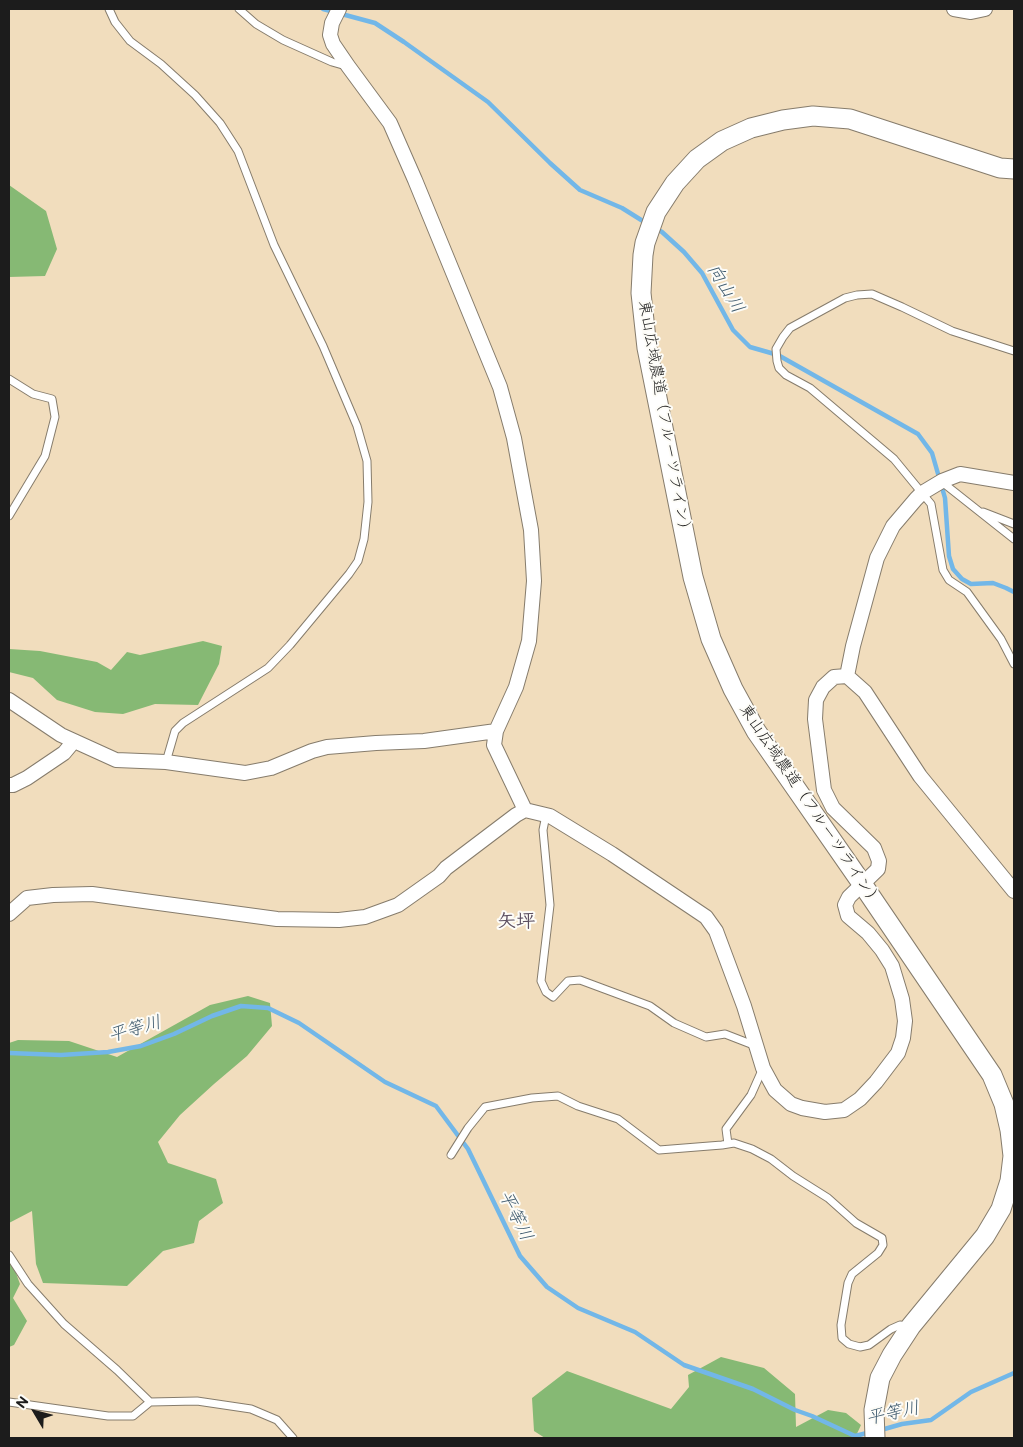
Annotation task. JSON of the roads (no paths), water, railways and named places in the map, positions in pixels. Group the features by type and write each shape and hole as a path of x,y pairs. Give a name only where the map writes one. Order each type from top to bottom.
{"street":[{"path":"954,9 972,12 985,9"},
{"path":"336,15 330,35 333,44 380,108 394,131 500,387 514,438 531,530 534,581 528,641 516,687 496,730 494,745 525,810"},
{"name":"東山広域農道（フルーツライン）","path":"875,1438 874,1410 880,1378 892,1355 911,1326 985,1236 1001,1209 1010,1181 1013,1156 1010,1130 1004,1104 992,1075 756,731 733,689 711,639 693,577 648,348 641,293 642,256 656,212 676,183 697,159 722,141 751,128 783,120 813,116 850,119 1000,168 1014,169"},
{"path":"848,676 853,646 876,558 893,526 922,493 942,481 960,474 1014,483"},
{"path":"9,914 27,898 52,894 92,894 278,919 339,920 365,917 398,905 525,810 550,816 612,854 706,917 716,931 744,1006 763,1068 776,1090 791,1104 802,1108 825,1112 844,1110 860,1099 876,1082 898,1053 903,1038 905,1021 902,999 892,966 868,933 848,916 845,904 878,868 879,861 874,848 833,808 824,790 815,719 816,700 823,687 834,677 848,676 866,692 920,776 1014,891"},
{"path":"9,700 61,735 116,760 166,762 245,773 271,768 312,751 327,747 424,741 496,730"},
{"path":"9,785 27,778 64,753 74,741"}],"lane":[{"path":"109,9 115,22 130,41 161,64 195,95 220,123 238,151 274,245 323,346 357,426 367,461 368,502 364,539 358,561 313,617 268,668 175,730 166,762"},
{"path":"239,9 256,24 284,40 332,62 348,66"},
{"path":"1014,351 952,331 872,294 845,298 790,328 776,349 779,368 786,375 810,388 894,459 931,504 944,570 949,580 967,592 1002,639 1014,664"},
{"path":"9,379 33,394 52,399 55,417 45,456 9,516"},
{"path":"942,481 1014,539"},
{"path":"976,509 1014,524"},
{"path":"546,815 543,830 550,905 541,981 546,992 553,997 568,981 580,980 650,1006 674,1023 706,1037 725,1034 756,1046"},
{"path":"728,1144 726,1129 750,1095 763,1068"},
{"path":"453,1151 485,1107 532,1098 558,1096 578,1106 618,1119 659,1150 734,1143 752,1149 771,1159 793,1176 828,1198 856,1223 882,1238 884,1245 878,1254 852,1274 848,1283 842,1338 849,1344 860,1347 869,1345 900,1325 911,1326"},
{"path":"9,1256 28,1284 64,1324 117,1370 150,1402"},
{"path":"9,1402 108,1416 133,1416 150,1402 197,1401 251,1409 277,1420 293,1438"}],"waterway":[{"name":"向山川","path":"323,9 375,23 404,42 488,102 580,190 622,208 646,223"},
{"name":"向山川","path":"655,228 684,252 702,273 733,330 750,347 778,355 918,434 932,453 945,498 949,556 953,569 962,579 971,584 993,583 1014,592"},
{"name":"平等川","path":"9,1053 61,1055 108,1052 141,1046 241,1006 268,1008 299,1023 385,1082 436,1106 468,1149 520,1256 547,1287 578,1308 635,1332 684,1365 753,1389 855,1436 871,1432"},
{"name":"平等川","path":"881,1430 902,1424 931,1420 971,1392 1014,1373"}],"district":[{"name":"矢坪","path":"516,922"}]}
